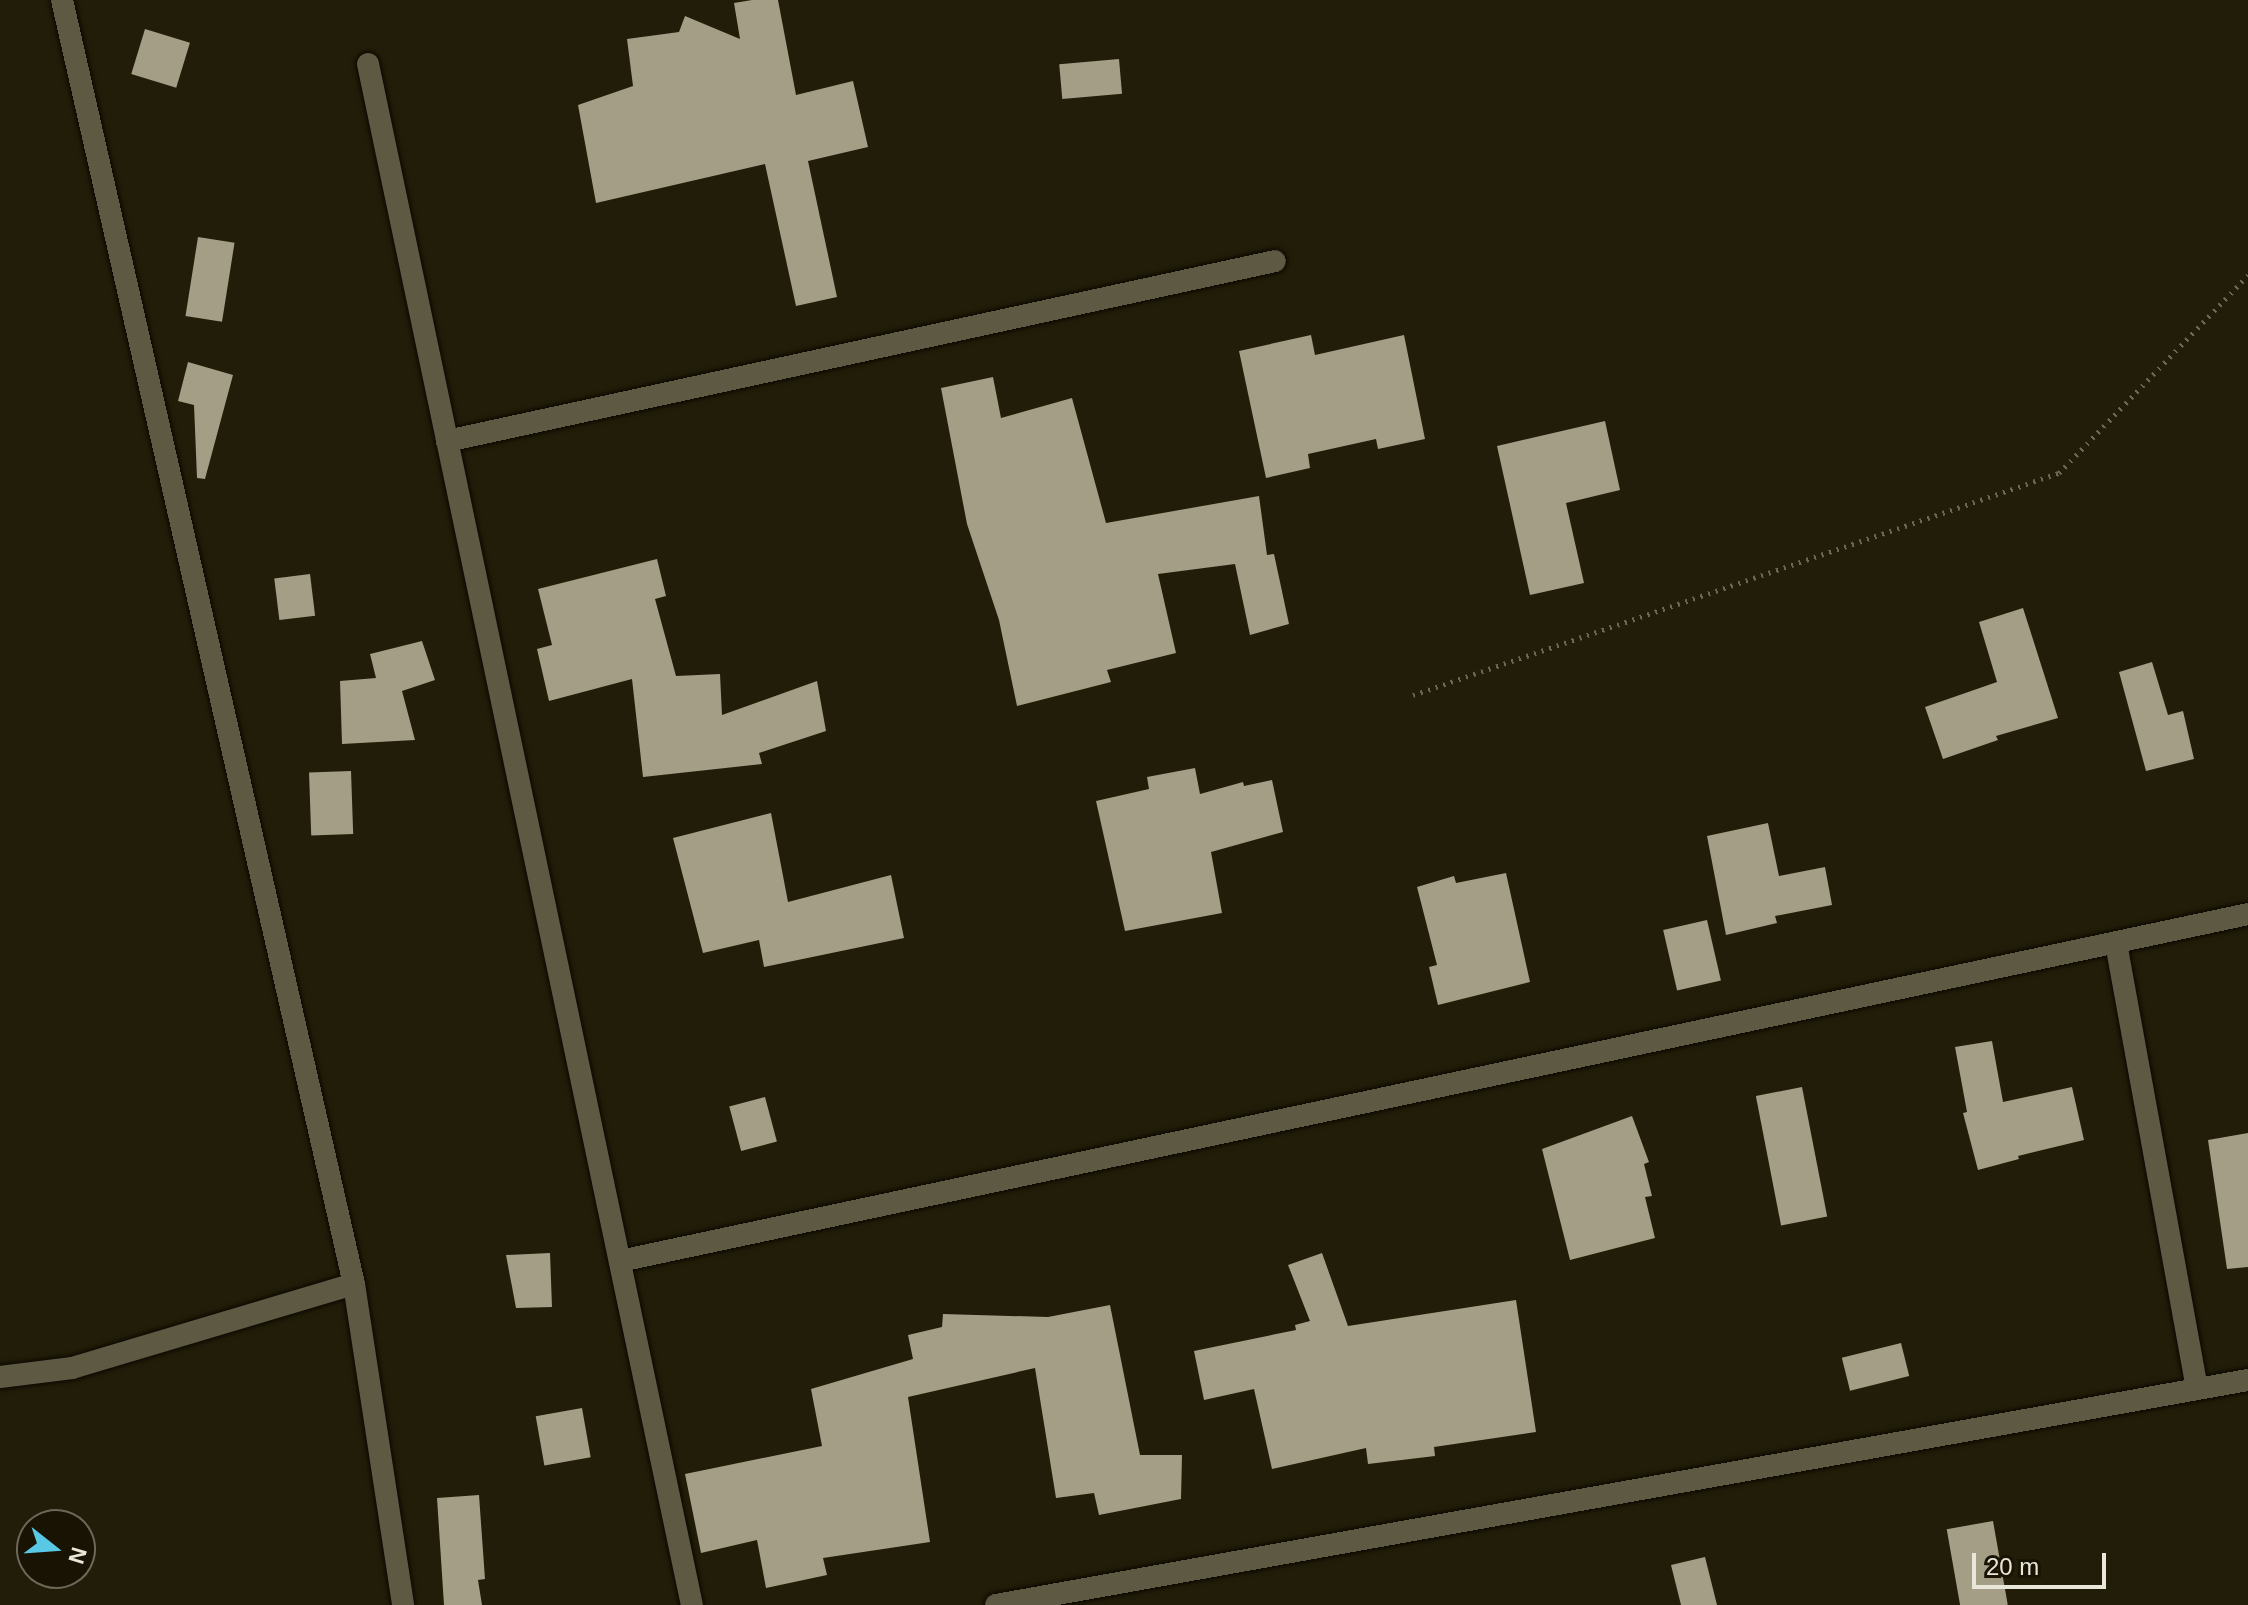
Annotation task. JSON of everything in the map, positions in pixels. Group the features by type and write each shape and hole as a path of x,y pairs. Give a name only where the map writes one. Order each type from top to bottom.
{"street":[{"path":"62,0 354,1284 403,1605"},
{"path":"368,64 692,1605"},
{"path":"447,441 1275,261"},
{"path":"620,1261 2248,914"},
{"path":"2116,943 2197,1389"},
{"path":"0,1377 72,1368 354,1284"},
{"path":"996,1605 2248,1380"}],"path":[{"path":"1413,695 2059,473 2248,275"}],"building":[{"path":"778,0 796,95 853,81 868,147 808,161 837,297 796,306 765,164 596,203 578,105 633,86 627,39 679,32 685,16 740,39 734,3"},
{"path":"145,29 190,43 176,88 131,74"},
{"path":"1119,59 1122,94 1062,99 1059,64"},
{"path":"198,237 235,243 222,322 185,316"},
{"path":"1311,335 1315,355 1404,335 1425,439 1378,449 1376,439 1308,454 1310,468 1266,478 1239,351"},
{"path":"188,362 233,375 205,479 197,478 194,405 178,401"},
{"path":"993,377 1001,418 1072,398 1106,523 1259,496 1267,555 1274,554 1289,624 1250,635 1235,564 1158,574 1176,653 1107,670 1111,682 1017,706 999,620 967,524 941,388"},
{"path":"1605,421 1620,490 1566,503 1584,583 1530,595 1497,446"},
{"path":"657,559 666,596 655,599 676,676 720,674 722,715 817,681 826,731 759,753 762,764 643,777 632,679 549,701 537,649 552,645 538,589"},
{"path":"310,574 315,616 279,620 274,578"},
{"path":"2023,608 2058,718 1996,736 1998,740 1943,759 1925,707 1997,682 1979,622"},
{"path":"422,641 435,680 402,691 415,740 342,744 340,681 376,678 370,654"},
{"path":"2152,662 2168,715 2183,711 2194,759 2146,771 2119,672"},
{"path":"1195,768 1200,794 1243,782 1244,786 1272,780 1283,832 1211,852 1222,913 1125,931 1096,801 1149,789 1147,777"},
{"path":"351,771 353,834 311,835 309,772"},
{"path":"771,813 788,902 891,875 904,938 764,967 759,940 703,953 673,838"},
{"path":"1768,823 1779,876 1825,867 1832,905 1775,916 1777,923 1726,935 1707,836"},
{"path":"1506,873 1530,982 1438,1005 1429,967 1437,965 1417,887 1454,876 1456,883"},
{"path":"1707,920 1721,980 1677,991 1663,930"},
{"path":"1992,1041 2003,1102 2072,1087 2084,1140 2018,1156 2019,1159 1978,1170 1963,1113 1967,1112 1955,1047"},
{"path":"1802,1087 1827,1217 1781,1226 1756,1096"},
{"path":"765,1097 777,1141 741,1151 729,1107"},
{"path":"1632,1116 1649,1162 1644,1164 1652,1196 1645,1197 1655,1238 1570,1260 1542,1149"},
{"path":"2248,1133 2248,1267 2227,1269 2208,1140"},
{"path":"550,1253 552,1307 516,1308 506,1255"},
{"path":"1322,1253 1348,1326 1516,1300 1536,1432 1434,1447 1435,1456 1368,1464 1366,1448 1272,1469 1254,1389 1204,1400 1194,1351 1296,1330 1295,1325 1310,1321 1288,1265"},
{"path":"1110,1305 1140,1455 1182,1455 1181,1499 1099,1515 1094,1493 1056,1498 1035,1368 908,1397 930,1542 823,1558 827,1575 766,1588 757,1540 701,1553 685,1474 822,1446 811,1389 913,1359 908,1335 942,1327 943,1314 1048,1317"},
{"path":"1901,1343 1909,1376 1850,1391 1842,1358"},
{"path":"582,1408 591,1457 544,1465 536,1416"},
{"path":"479,1495 485,1579 478,1580 482,1605 444,1605 437,1498"},
{"path":"1993,1521 2008,1605 1960,1605 1947,1529"},
{"path":"1705,1557 1717,1605 1681,1605 1671,1565"}]}
